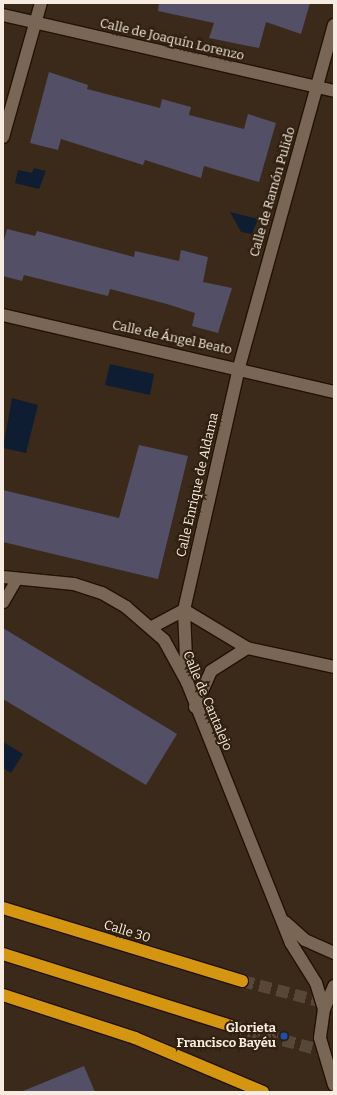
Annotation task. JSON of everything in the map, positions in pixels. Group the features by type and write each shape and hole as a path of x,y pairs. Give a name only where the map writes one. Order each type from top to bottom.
{"highway":[{"name":"Calle 30","path":"3,908 242,981"},
{"path":"3,954 231,1026"},
{"path":"3,995 135,1038 254,1090"}],"street":[{"path":"3,137 41,3"},
{"name":"Calle de Joaquín Lorenzo","path":"3,15 334,91"},
{"name":"Calle de Ramón Pulido","path":"239,367 334,25"},
{"name":"Calle de Ángel Beato","path":"3,315 239,367 334,392"},
{"name":"Calle Enrique de Aldama","path":"186,682 184,610 239,367"},
{"name":"Calle de Cantalejo","path":"3,577 74,584 102,593 152,627 164,640 186,682 299,958 323,998 324,1009"},
{"path":"152,627 184,610 247,648 334,667"},
{"path":"195,707 211,671 247,648"},
{"name":"Calle de Cantalejo","path":"282,918 305,940 334,953"},
{"path":"334,986 324,1009 320,1038 334,1085"}],"lane":[{"path":"3,602 17,578"}],"water":[{"path":"34,168 46,171 39,189 15,183 18,170 32,173"},
{"path":"230,212 258,219 252,234 241,232"},
{"path":"110,364 154,374 150,395 105,385"},
{"path":"12,398 38,405 26,453 3,448"},
{"path":"3,742 23,754 11,773 3,768"}],"building":[{"path":"159,3 310,3 301,34 266,22 259,48 209,38 214,23 158,11"},
{"path":"49,72 88,85 87,89 160,108 162,99 191,107 189,115 244,129 248,114 276,123 259,182 204,166 201,178 145,160 143,165 61,139 58,150 30,143"},
{"path":"7,229 35,236 37,231 134,257 135,251 179,261 181,250 208,257 203,282 232,288 218,333 192,326 195,313 167,304 110,289 108,296 24,275 22,281 3,276 3,244"},
{"path":"139,445 188,456 158,579 3,542 3,490 119,518"},
{"path":"3,628 177,734 146,785 3,699"},
{"path":"84,1066 95,1092 23,1092 23,1091"}],"tunnel":[{"path":"242,981 334,1005"},
{"path":"231,1026 334,1054"}],"place":[{"name":"Glorieta Francisco Bayéu","path":"284,1036"}]}
